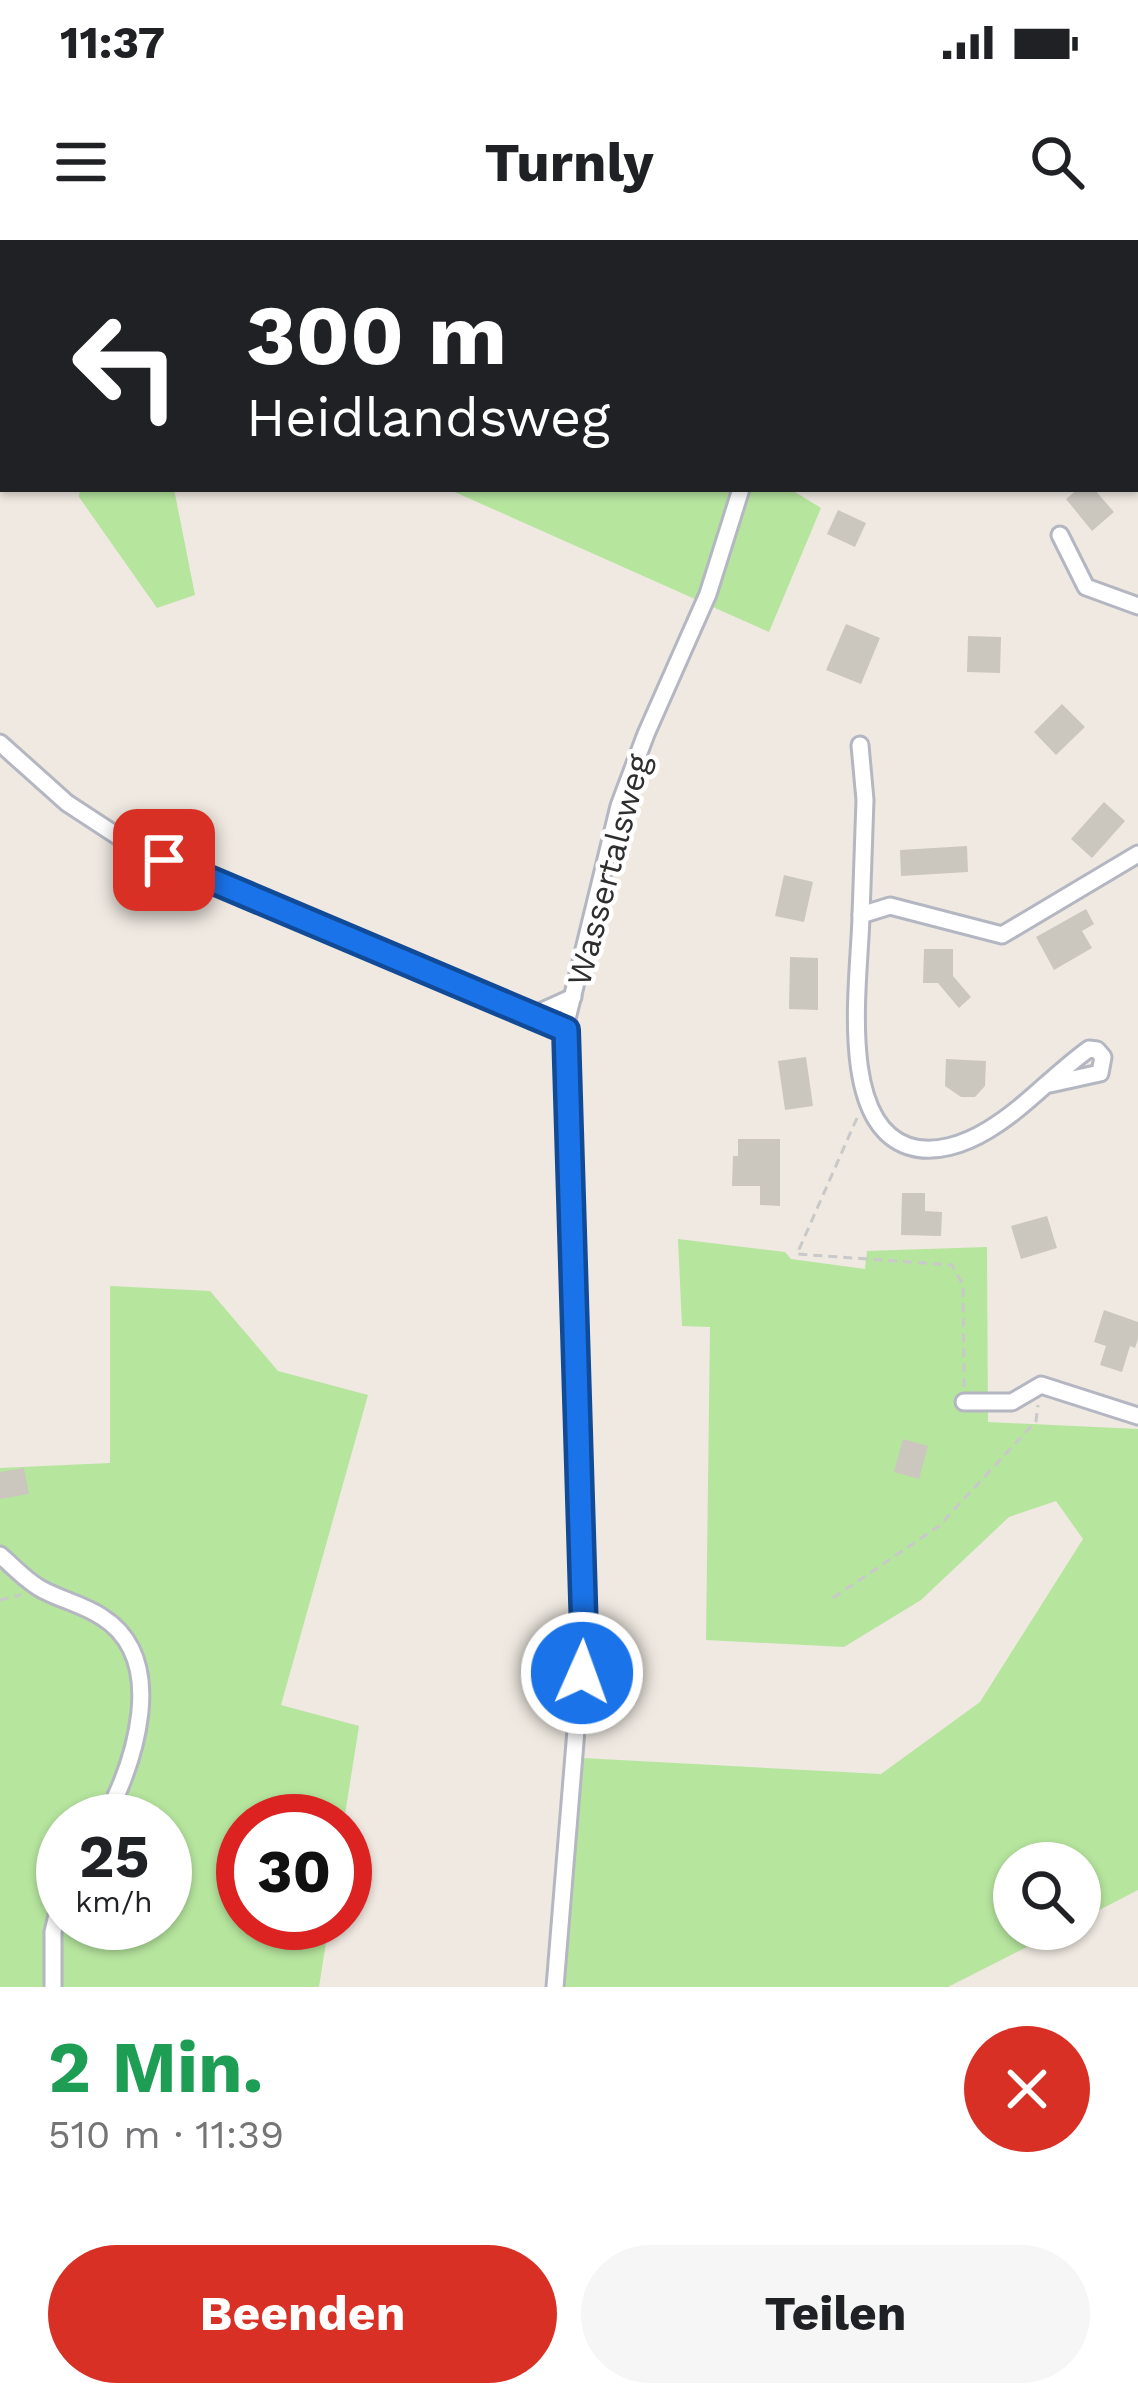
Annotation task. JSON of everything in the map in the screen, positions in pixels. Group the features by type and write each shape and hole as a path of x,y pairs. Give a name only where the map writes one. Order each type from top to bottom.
{"street":[{"name":"Wassertalsweg","path":"555,1987 584,1632 566,1030 619,806 708,595 740,492"},
{"path":"1060,535 1086,587 1138,606"},
{"path":"0,743 67,803 125,842 566,1030"},
{"path":"860,745 865,800 858,1034 865,1100 875,1124 894,1141 915,1149 940,1149 984,1133 1050,1084"},
{"path":"861,915 890,905 1002,934 1138,854"},
{"path":"531,1016 573,997"},
{"path":"964,1402 1012,1402 1041,1385 1138,1416"},
{"path":"0,1555 39,1589 104,1618 134,1655 141,1686 138,1721 116,1794"},
{"path":"52,1950 53,1987"}],"path":[{"path":"865,1100 797,1254 952,1265 963,1285 964,1402"},
{"path":"833,1598 939,1526 1036,1421 1041,1385"},
{"path":"0,1600 39,1589"}],"green space":[{"path":"80,492 175,492 195,595 157,608"},
{"path":"455,492 795,492 821,508 769,632"},
{"path":"678,1239 785,1252 791,1259 865,1269 867,1251 987,1247 988,1422 1138,1429 1138,1890 1101,1909 1101,1842 993,1842 993,1950 1021,1950 948,1987 561,1987 582,1758 881,1774 980,1702 1083,1539 1056,1501 1009,1517 921,1600 844,1647 706,1640 710,1327 682,1326"},
{"path":"110,1286 210,1291 278,1371 368,1395 281,1705 359,1726 348,1794 216,1794 216,1950 325,1950 319,1987 0,1987 0,1468 110,1463"}],"building":[{"path":"1074,492 1097,492 1114,512 1092,531 1066,499"},
{"path":"838,510 866,523 855,547 827,534"},
{"path":"846,624 880,638 861,684 826,670"},
{"path":"968,636 1001,637 1000,673 967,672"},
{"path":"1062,704 1085,727 1056,755 1034,732"},
{"path":"1104,802 1125,821 1092,858 1071,839"},
{"path":"967,846 968,872 901,876 900,850"},
{"path":"784,875 813,882 804,922 775,916"},
{"path":"1086,909 1094,924 1082,931 1092,948 1054,970 1036,937"},
{"path":"924,949 953,949 953,976 971,997 959,1008 938,983 923,983"},
{"path":"790,957 818,958 818,1010 789,1009"},
{"path":"806,1057 813,1106 785,1110 778,1061"},
{"path":"946,1059 986,1061 985,1086 975,1097 961,1097 945,1086"},
{"path":"738,1139 780,1139 780,1206 760,1205 760,1186 732,1186"},
{"path":"902,1193 925,1193 925,1211 942,1212 941,1236 901,1235"},
{"path":"1047,1216 1057,1248 1021,1259 1011,1226"},
{"path":"1104,1310 1138,1322 1138,1339 1135,1348 1130,1346 1122,1372 1100,1365 1106,1346 1094,1342"},
{"path":"903,1439 928,1446 919,1479 894,1472"},
{"path":"24,1468 29,1494 0,1499 0,1472"}],"route":[{"path":"164,860 566,1030 582,1673"}]}
